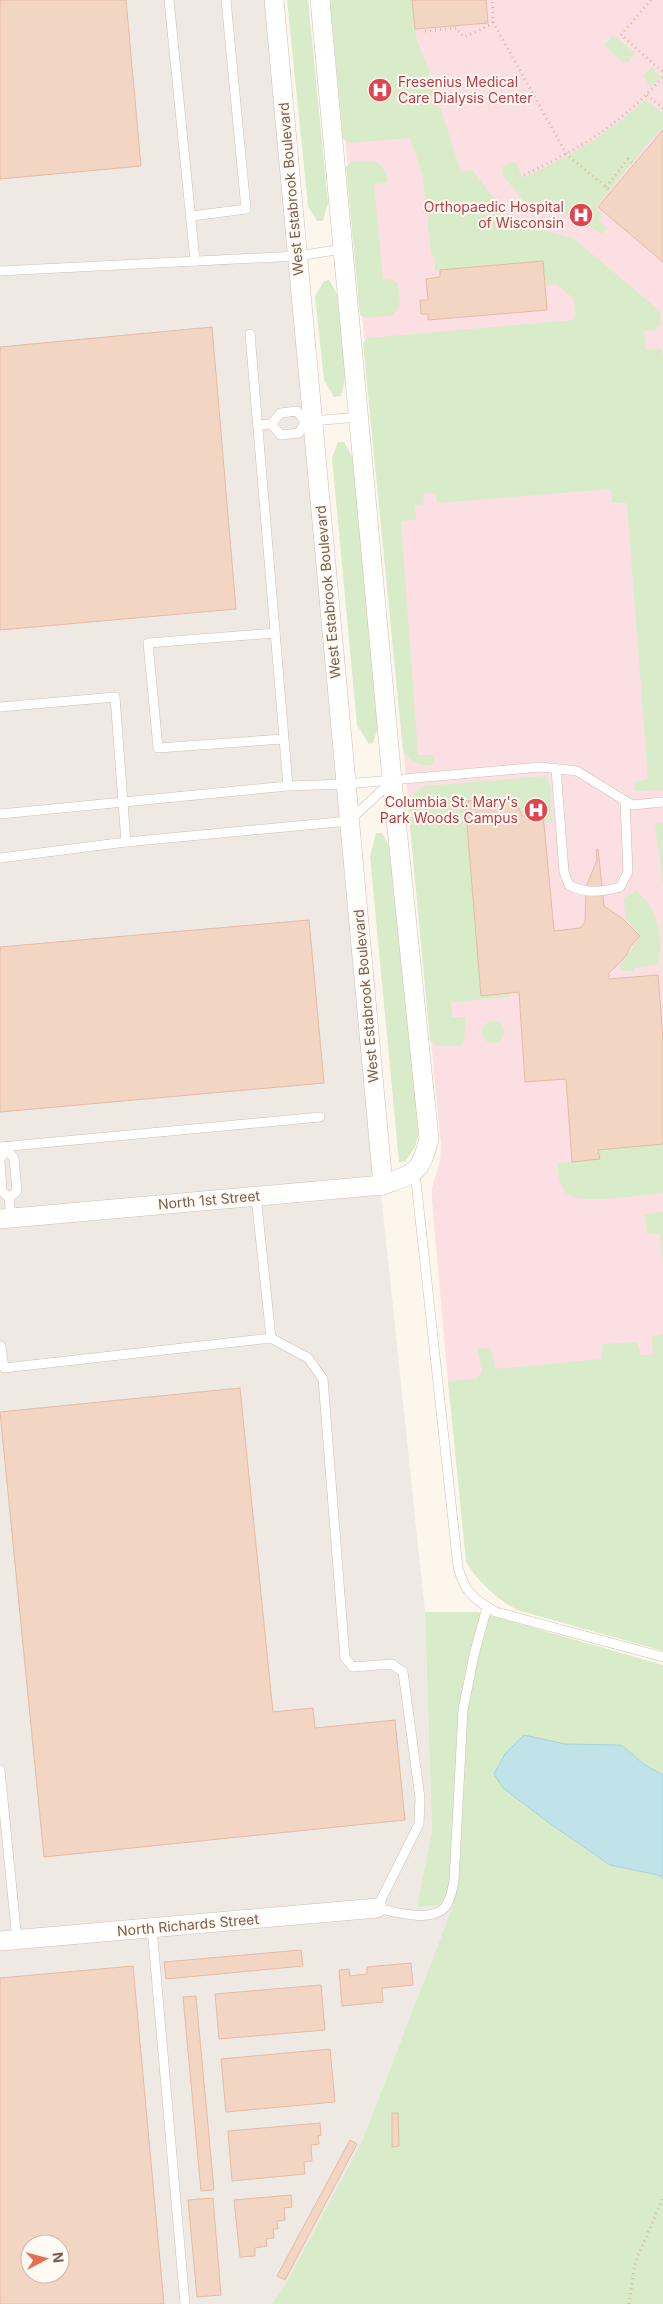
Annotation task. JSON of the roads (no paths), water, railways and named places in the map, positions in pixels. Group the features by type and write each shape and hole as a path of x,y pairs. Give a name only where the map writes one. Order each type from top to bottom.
{"street":[{"name":"West Estabrook Boulevard","path":"274,0 297,256 308,421 350,821 383,1185"},
{"path":"320,0 392,780 429,1139 424,1158 415,1172"},
{"name":"North 1st Street","path":"6,1218 383,1185 415,1172"},
{"name":"North Richards Street","path":"8,1940 377,1908"}],"lane":[{"path":"169,0 195,261"},
{"path":"192,216 246,209 226,0"},
{"path":"0,271 297,256 343,249"},
{"path":"250,334 288,786"},
{"path":"258,426 272,424 281,413 298,411 308,421"},
{"path":"272,424 281,435 299,433 308,421 358,417"},
{"path":"275,633 148,643 158,748 283,739"},
{"path":"0,707 115,697 126,842"},
{"path":"0,814 288,786 346,784 540,767 578,771 632,805 663,802"},
{"path":"556,769 564,872 569,885 580,891 605,892 620,887 628,872 625,801"},
{"path":"0,858 126,842 350,821 392,780"},
{"path":"4,1148 320,1117"},
{"path":"4,1148 0,1160 2,1191 9,1198"},
{"path":"4,1148 14,1158 17,1190 9,1198 6,1218"},
{"path":"415,1172 458,1567 462,1584 479,1602 496,1612 663,1657"},
{"path":"256,1196 271,1338"},
{"path":"0,1336 4,1368 271,1338 308,1358 323,1379 345,1658 353,1667 392,1664 403,1672 420,1798 419,1824 377,1908 416,1916 436,1914 444,1908 450,1898 454,1881 462,1710 474,1654 487,1607"},
{"path":"0,1770 8,1940"},
{"path":"152,1928 185,2304"}],"water":[{"path":"524,1735 565,1744 621,1745 644,1764 663,1775 663,1879 658,1875 610,1865 549,1823 503,1788 494,1774 505,1754"}],"place":[{"name":"Fresenius Medical Care Dialysis Center","path":"380,90"},
{"name":"Orthopaedic Hospital of Wisconsin","path":"581,215"},
{"name":"Columbia St. Mary's Park Woods Campus","path":"536,810"}]}
